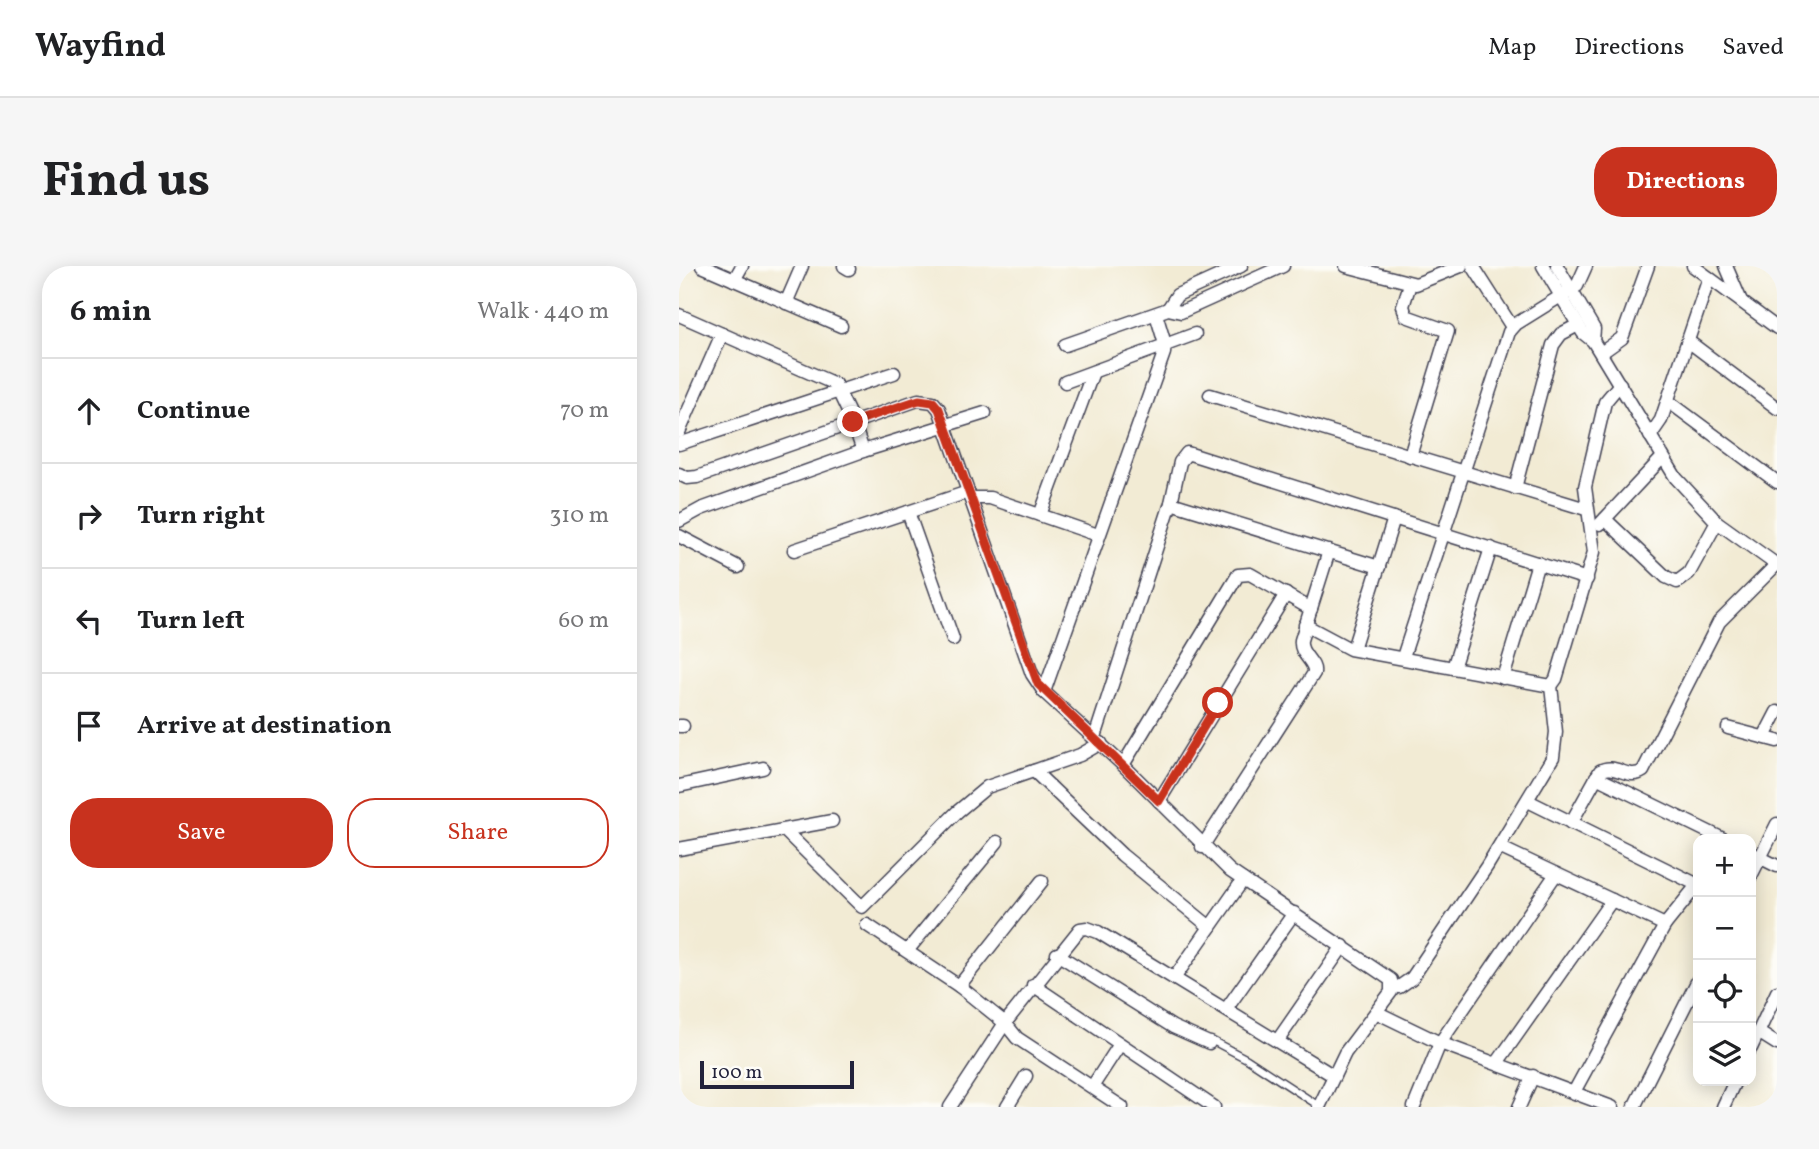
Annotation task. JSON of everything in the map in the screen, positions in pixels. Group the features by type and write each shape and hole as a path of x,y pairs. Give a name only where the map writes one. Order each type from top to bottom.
{"street":[{"path":"702,266 841,326"},
{"path":"734,280 741,266"},
{"path":"786,303 802,266"},
{"path":"1044,692 1165,344 1162,311 1177,295 1241,266"},
{"path":"1065,345 1162,311 1181,312 1283,266"},
{"path":"1346,266 1410,284 1426,282 1461,266"},
{"path":"1473,266 1512,327"},
{"path":"1543,266 1594,329 1593,341"},
{"path":"1557,266 1578,324 1601,353 1676,478 1717,522 1777,564 1728,610 1714,629 1643,771 1631,775 1606,767 1595,777 1571,824"},
{"path":"1403,657 1505,341 1512,327 1580,283 1586,266"},
{"path":"1601,353 1622,338 1648,266"},
{"path":"1693,266 1777,328"},
{"path":"1726,266 1741,301"},
{"path":"1650,436 1661,420 1709,278"},
{"path":"1410,284 1403,306 1406,316 1448,331 1410,456"},
{"path":"679,315 814,373 839,390 863,452"},
{"path":"1515,488 1553,345 1561,334 1578,324"},
{"path":"679,432 722,334"},
{"path":"1065,382 1195,334"},
{"path":"1688,341 1777,408"},
{"path":"1040,515 1093,372"},
{"path":"679,444 894,373"},
{"path":"1392,986 1399,987 1412,978 1499,847 1553,757 1556,744 1551,686 1556,679 1594,552 1584,486 1605,402 1620,384"},
{"path":"1210,395 1586,509"},
{"path":"679,474 697,477 926,399 939,409 1033,674 1044,692 1098,740 1202,847 1243,880 1386,974 1392,986"},
{"path":"1668,401 1777,482"},
{"path":"679,521 701,509 863,452 985,413"},
{"path":"783,830 862,907 982,791 1080,755 1098,740 1171,502 1181,457 1187,453 1587,579"},
{"path":"1592,533 1662,458"},
{"path":"794,550 969,495 990,498 1098,535"},
{"path":"1171,502 1379,567"},
{"path":"908,512 953,639"},
{"path":"1353,649 1394,518"},
{"path":"1605,519 1666,577 1677,582 1689,573 1717,522"},
{"path":"679,536 738,567"},
{"path":"1453,667 1491,548"},
{"path":"1202,847 1314,674 1313,665 1300,645 1329,551"},
{"path":"1503,678 1538,564"},
{"path":"1123,765 1234,579 1244,572 1250,574 1311,609"},
{"path":"1159,801 1286,594"},
{"path":"1305,625 1340,645 1353,649 1551,686"},
{"path":"1728,728 1770,739 1777,712"},
{"path":"679,786 763,768"},
{"path":"1034,771 1131,863 1210,927"},
{"path":"1595,777 1713,834"},
{"path":"1528,801 1693,883"},
{"path":"679,849 832,821"},
{"path":"1756,854 1777,824"},
{"path":"907,951 997,842"},
{"path":"1499,847 1665,925"},
{"path":"1756,856 1777,866"},
{"path":"1413,1107 1440,1043 1556,874"},
{"path":"1175,977 1243,880"},
{"path":"959,986 1042,881"},
{"path":"1574,1092 1665,925 1693,891"},
{"path":"1497,1063 1612,900"},
{"path":"1227,1008 1294,914"},
{"path":"867,925 959,986 1005,1023 1017,1038 1122,1107"},
{"path":"950,1107 1033,985 1071,936 1087,928 1227,1008 1334,1076"},
{"path":"1278,1040 1343,946"},
{"path":"1057,954 1173,1027 1210,1041"},
{"path":"1033,985 1214,1107"},
{"path":"1319,1107 1345,1053 1392,986"},
{"path":"1634,1107 1693,990"},
{"path":"1756,1037 1777,992"},
{"path":"1375,1012 1440,1043 1612,1107"},
{"path":"1758,1032 1777,1044"},
{"path":"1092,1087 1120,1044"},
{"path":"1007,1107 1026,1076"},
{"path":"1519,1107 1533,1076"},
{"path":"1723,1107 1733,1086"}],"lane":[{"path":"1210,1041 1247,1059 1319,1107"}],"route":[{"path":"853,422 919,400 933,402 939,409 1038,684 1159,801 1218,703"}]}
